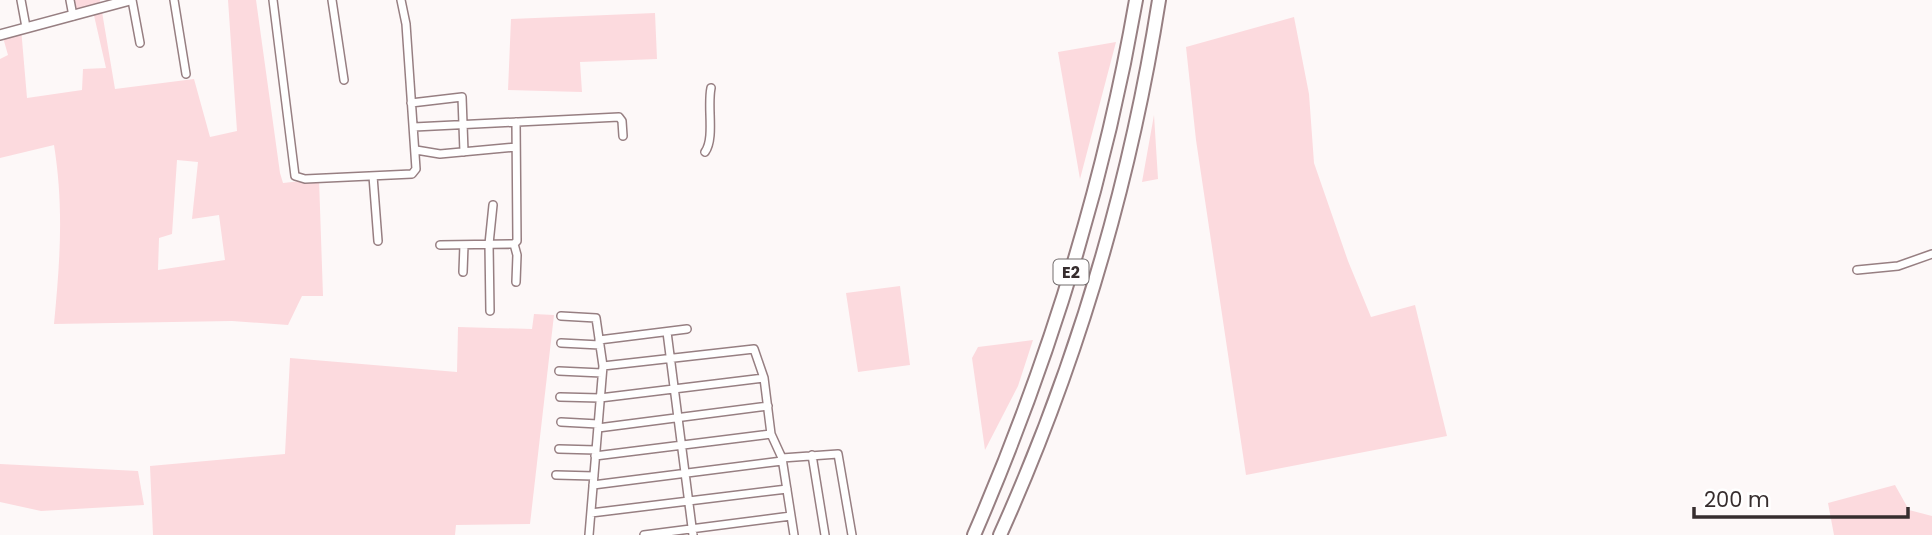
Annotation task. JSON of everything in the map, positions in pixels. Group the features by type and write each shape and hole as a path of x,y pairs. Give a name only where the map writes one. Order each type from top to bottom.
{"highway":[{"name":"E2","path":"974,535 1040,370 1082,239 1108,138 1136,0"},
{"name":"E2","path":"1000,535 1062,377 1103,250 1130,148 1160,0"}],"street":[{"path":"21,0 26,27"},
{"path":"70,0 73,16"},
{"path":"0,35 73,16 110,3 131,0 140,43"},
{"path":"174,0 186,74"},
{"path":"273,0 295,176 305,179 412,174 416,169 407,24 401,0"},
{"path":"332,0 344,80"},
{"path":"705,152 710,145 708,101 711,88"},
{"path":"411,103 462,97 464,152"},
{"path":"414,127 619,117 622,121 623,136"},
{"path":"516,122 516,282"},
{"path":"416,150 440,154 516,147"},
{"path":"373,176 378,241"},
{"path":"490,311 489,244 493,205"},
{"path":"440,245 514,244"},
{"path":"464,245 464,272"},
{"path":"1857,270 1898,266 1932,254"},
{"path":"561,316 596,318 602,369 589,535"},
{"path":"561,343 599,343 687,329"},
{"path":"667,332 693,532"},
{"path":"559,370 602,369 754,349 764,378 771,433 782,459 794,535"},
{"path":"560,397 600,398 764,378"},
{"path":"561,422 598,426 768,406"},
{"path":"559,449 596,453 771,433"},
{"path":"593,485 836,453 839,456 852,535"},
{"path":"812,455 825,535"},
{"path":"556,475 594,476"},
{"path":"591,513 787,489"},
{"path":"644,535 693,532 791,516"}],"shaded area":[{"path":"70,0 100,0 115,89 194,79 210,137 237,131 228,0 256,0 283,183 319,179 323,296 302,296 288,325 232,321 54,324 60,234 54,145 0,158 0,59 8,55 2,34 21,28 27,98 82,90 83,69 106,68 93,11 73,16","holes":["177,160 198,162 192,219 219,215 225,260 158,270 159,238 172,234"]},
{"path":"655,13 657,59 580,62 582,92 508,90 511,19"},
{"path":"1294,17 1309,94 1314,163 1348,261 1371,317 1415,305 1447,436 1246,475 1196,140 1186,47"},
{"path":"1116,42 1080,179 1058,52"},
{"path":"1154,115 1158,179 1142,182"},
{"path":"900,286 910,365 858,372 846,293"},
{"path":"534,314 554,315 530,524 456,525 455,535 153,535 150,466 285,454 290,358 457,372 458,327 532,329"},
{"path":"1033,340 1018,386 985,450 972,358 978,347"},
{"path":"0,464 138,471 144,505 41,511 0,502"},
{"path":"1895,485 1909,510 1932,516 1932,535 1834,535 1828,503"}]}
